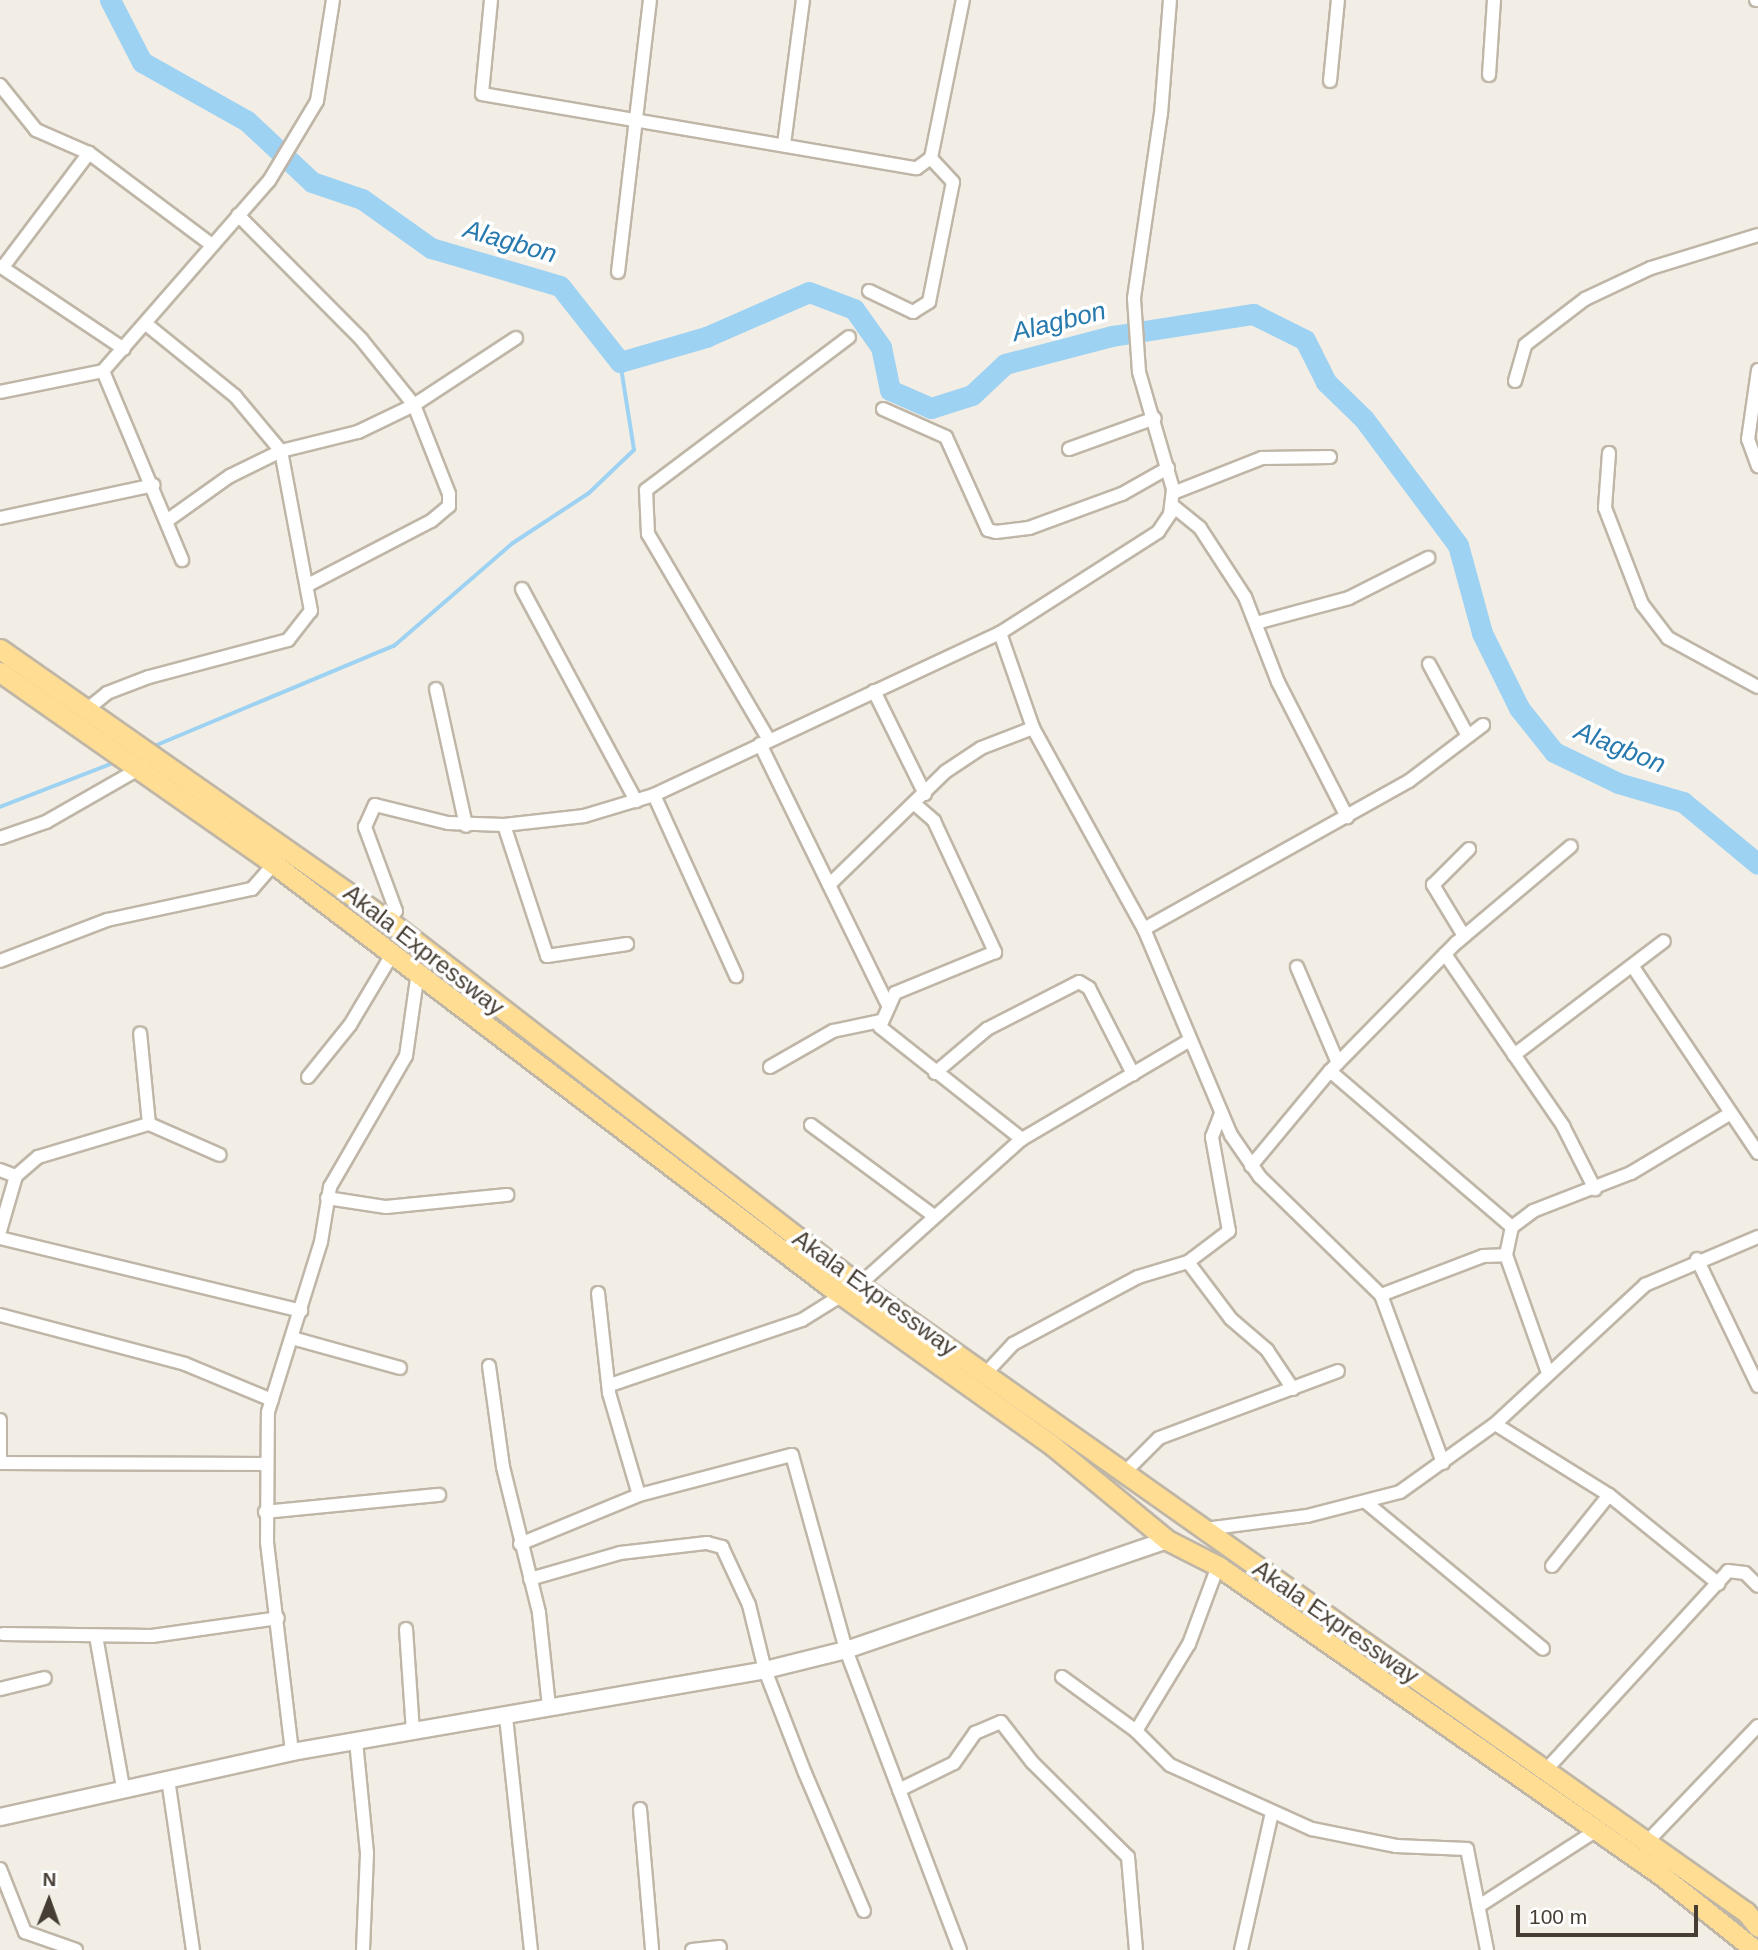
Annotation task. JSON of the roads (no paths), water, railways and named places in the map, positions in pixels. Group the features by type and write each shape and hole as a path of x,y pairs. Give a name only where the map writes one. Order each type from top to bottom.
{"main road":[{"name":"Akala Expressway","path":"0,649 117,734 167,760 389,921 851,1290 1053,1446 1167,1541 1218,1566 1594,1832 1748,1924"},
{"name":"Akala Expressway","path":"2,676 98,744 142,767 393,953 475,1018 851,1290 986,1373 1122,1475 1205,1529 1646,1843 1748,1924 1755,1950"},
{"path":"475,1018 491,1002"},
{"path":"1053,1446 1064,1429"}],"street":[{"path":"0,392 103,371 269,181 288,155 317,101 332,0"},
{"path":"491,0 482,94 639,123 785,144 918,168 931,158 963,0"},
{"path":"618,272 639,123 650,0"},
{"path":"785,144 803,0"},
{"path":"389,921 396,911 367,839 369,810 384,804 466,825 504,825 574,818 654,795 1000,633 1158,532 1173,500 1168,468 1134,335 1134,299 1161,114 1170,0"},
{"path":"1330,81 1338,0"},
{"path":"1489,75 1494,0"},
{"path":"0,85 36,130 89,153 212,245"},
{"path":"89,153 1,266 124,349"},
{"path":"869,291 912,312 929,302 953,182 931,158"},
{"path":"238,215 361,339 414,405 444,473 449,506 308,585"},
{"path":"1515,381 1525,345 1585,299 1651,268 1758,234"},
{"path":"85,711 107,693 149,677 288,640 308,620 308,585 281,451 235,396 146,324"},
{"path":"849,337 658,478 645,498 648,534 764,742 829,885 887,1003"},
{"path":"168,520 230,476 281,451 358,432 414,405 516,338"},
{"path":"1758,370 1748,439 1758,466"},
{"path":"103,371 154,485 182,560"},
{"path":"883,409 946,437 988,530 996,532 1079,510 1168,468"},
{"path":"1069,449 1155,418"},
{"path":"1609,453 1605,508 1647,612 1668,638 1758,687"},
{"path":"1173,500 1262,458 1330,457"},
{"path":"0,517 154,485"},
{"path":"1173,500 1200,528 1256,624 1278,682 1347,817"},
{"path":"1256,624 1349,598 1428,558"},
{"path":"522,589 636,801"},
{"path":"1000,633 1033,728 1144,929 1187,1042 1221,1113 1251,1166 1381,1295 1443,1464"},
{"path":"1429,664 1468,736"},
{"path":"436,689 466,825"},
{"path":"874,691 925,794"},
{"path":"1144,929 1347,817 1483,725"},
{"path":"829,885 917,806 925,794 981,748 1033,728"},
{"path":"0,838 46,822 142,767"},
{"path":"654,795 736,976"},
{"path":"917,806 934,821 995,952 895,993 887,1003 881,1029 1022,1139"},
{"path":"504,825 547,956 627,944"},
{"path":"1251,1166 1334,1067 1445,954 1571,846"},
{"path":"1464,936 1433,884 1469,849"},
{"path":"0,961 107,920 252,889 274,864"},
{"path":"1514,1055 1664,941"},
{"path":"308,1077 350,1025 393,953"},
{"path":"1445,954 1563,1126 1595,1189"},
{"path":"1297,967 1334,1067 1512,1227"},
{"path":"1633,967 1729,1114 1758,1153"},
{"path":"292,1752 265,1512 265,1464 272,1400 301,1311 327,1198 406,1056 418,972"},
{"path":"935,1073 987,1030 1080,982 1089,988 1133,1074"},
{"path":"770,1067 833,1031 881,1021"},
{"path":"140,1033 149,1124"},
{"path":"610,1385 802,1321 851,1290 1022,1139 1187,1042"},
{"path":"986,1373 1013,1344 1044,1326 1138,1277 1188,1262 1231,1222 1212,1137 1221,1113"},
{"path":"1548,1373 1506,1255 1512,1227 1533,1211 1595,1189 1729,1114"},
{"path":"0,1231 16,1176 38,1157 149,1124 220,1155"},
{"path":"811,1125 934,1216"},
{"path":"0,1170 16,1176"},
{"path":"327,1198 386,1207 507,1195"},
{"path":"1205,1529 1368,1504 1400,1492 1443,1464 1495,1424 1622,1302 1697,1259 1758,1237"},
{"path":"0,1238 301,1311"},
{"path":"1381,1295 1483,1256 1506,1255"},
{"path":"1697,1259 1758,1386"},
{"path":"1188,1262 1293,1388"},
{"path":"598,1293 610,1385 639,1495"},
{"path":"0,1315 185,1364 272,1400"},
{"path":"292,1338 400,1368"},
{"path":"489,1366 520,1544 530,1579 549,1706"},
{"path":"1122,1475 1159,1438 1338,1371"},
{"path":"0,1420 0,1463 265,1464"},
{"path":"1495,1424 1609,1495 1719,1584"},
{"path":"520,1544 639,1495 792,1455 846,1650 960,1950"},
{"path":"265,1512 439,1494"},
{"path":"1552,1566 1609,1495"},
{"path":"1368,1504 1543,1649"},
{"path":"0,1817 292,1752 765,1670 846,1650 1167,1541"},
{"path":"530,1579 620,1553 716,1544 741,1585 765,1670 864,1911"},
{"path":"1136,1731 1189,1644 1218,1566"},
{"path":"1545,1771 1734,1570 1758,1586"},
{"path":"3,1634 96,1636 221,1630 278,1618"},
{"path":"406,1629 413,1732"},
{"path":"96,1636 123,1788"},
{"path":"1062,1677 1136,1731 1170,1765 1272,1812 1350,1839 1463,1846 1487,1950"},
{"path":"0,1689 45,1678"},
{"path":"506,1717 531,1950"},
{"path":"899,1790 954,1763 975,1733 1001,1722 1032,1762 1128,1857 1136,1950"},
{"path":"1646,1843 1758,1726"},
{"path":"356,1741 367,1854 363,1950"},
{"path":"168,1779 193,1950"},
{"path":"640,1809 652,1950"},
{"path":"1241,1950 1272,1812"},
{"path":"1479,1906 1594,1832"},
{"path":"0,1869 25,1933 76,1950"},
{"path":"692,1950 720,1947"}],"waterway":[{"name":"Alagbon","path":"110,0 142,62 247,121 312,182 362,199 431,248 560,286 620,362 706,337 809,292 854,309 881,347 890,390 931,408 972,395 1005,364 1112,336 1253,314 1305,340 1326,382 1364,419 1458,545 1482,633 1519,708 1554,752 1618,783 1683,802 1758,864"},
{"path":"152,747 394,646 513,543 589,493 634,450 620,362"},
{"path":"0,807 116,762"}]}
